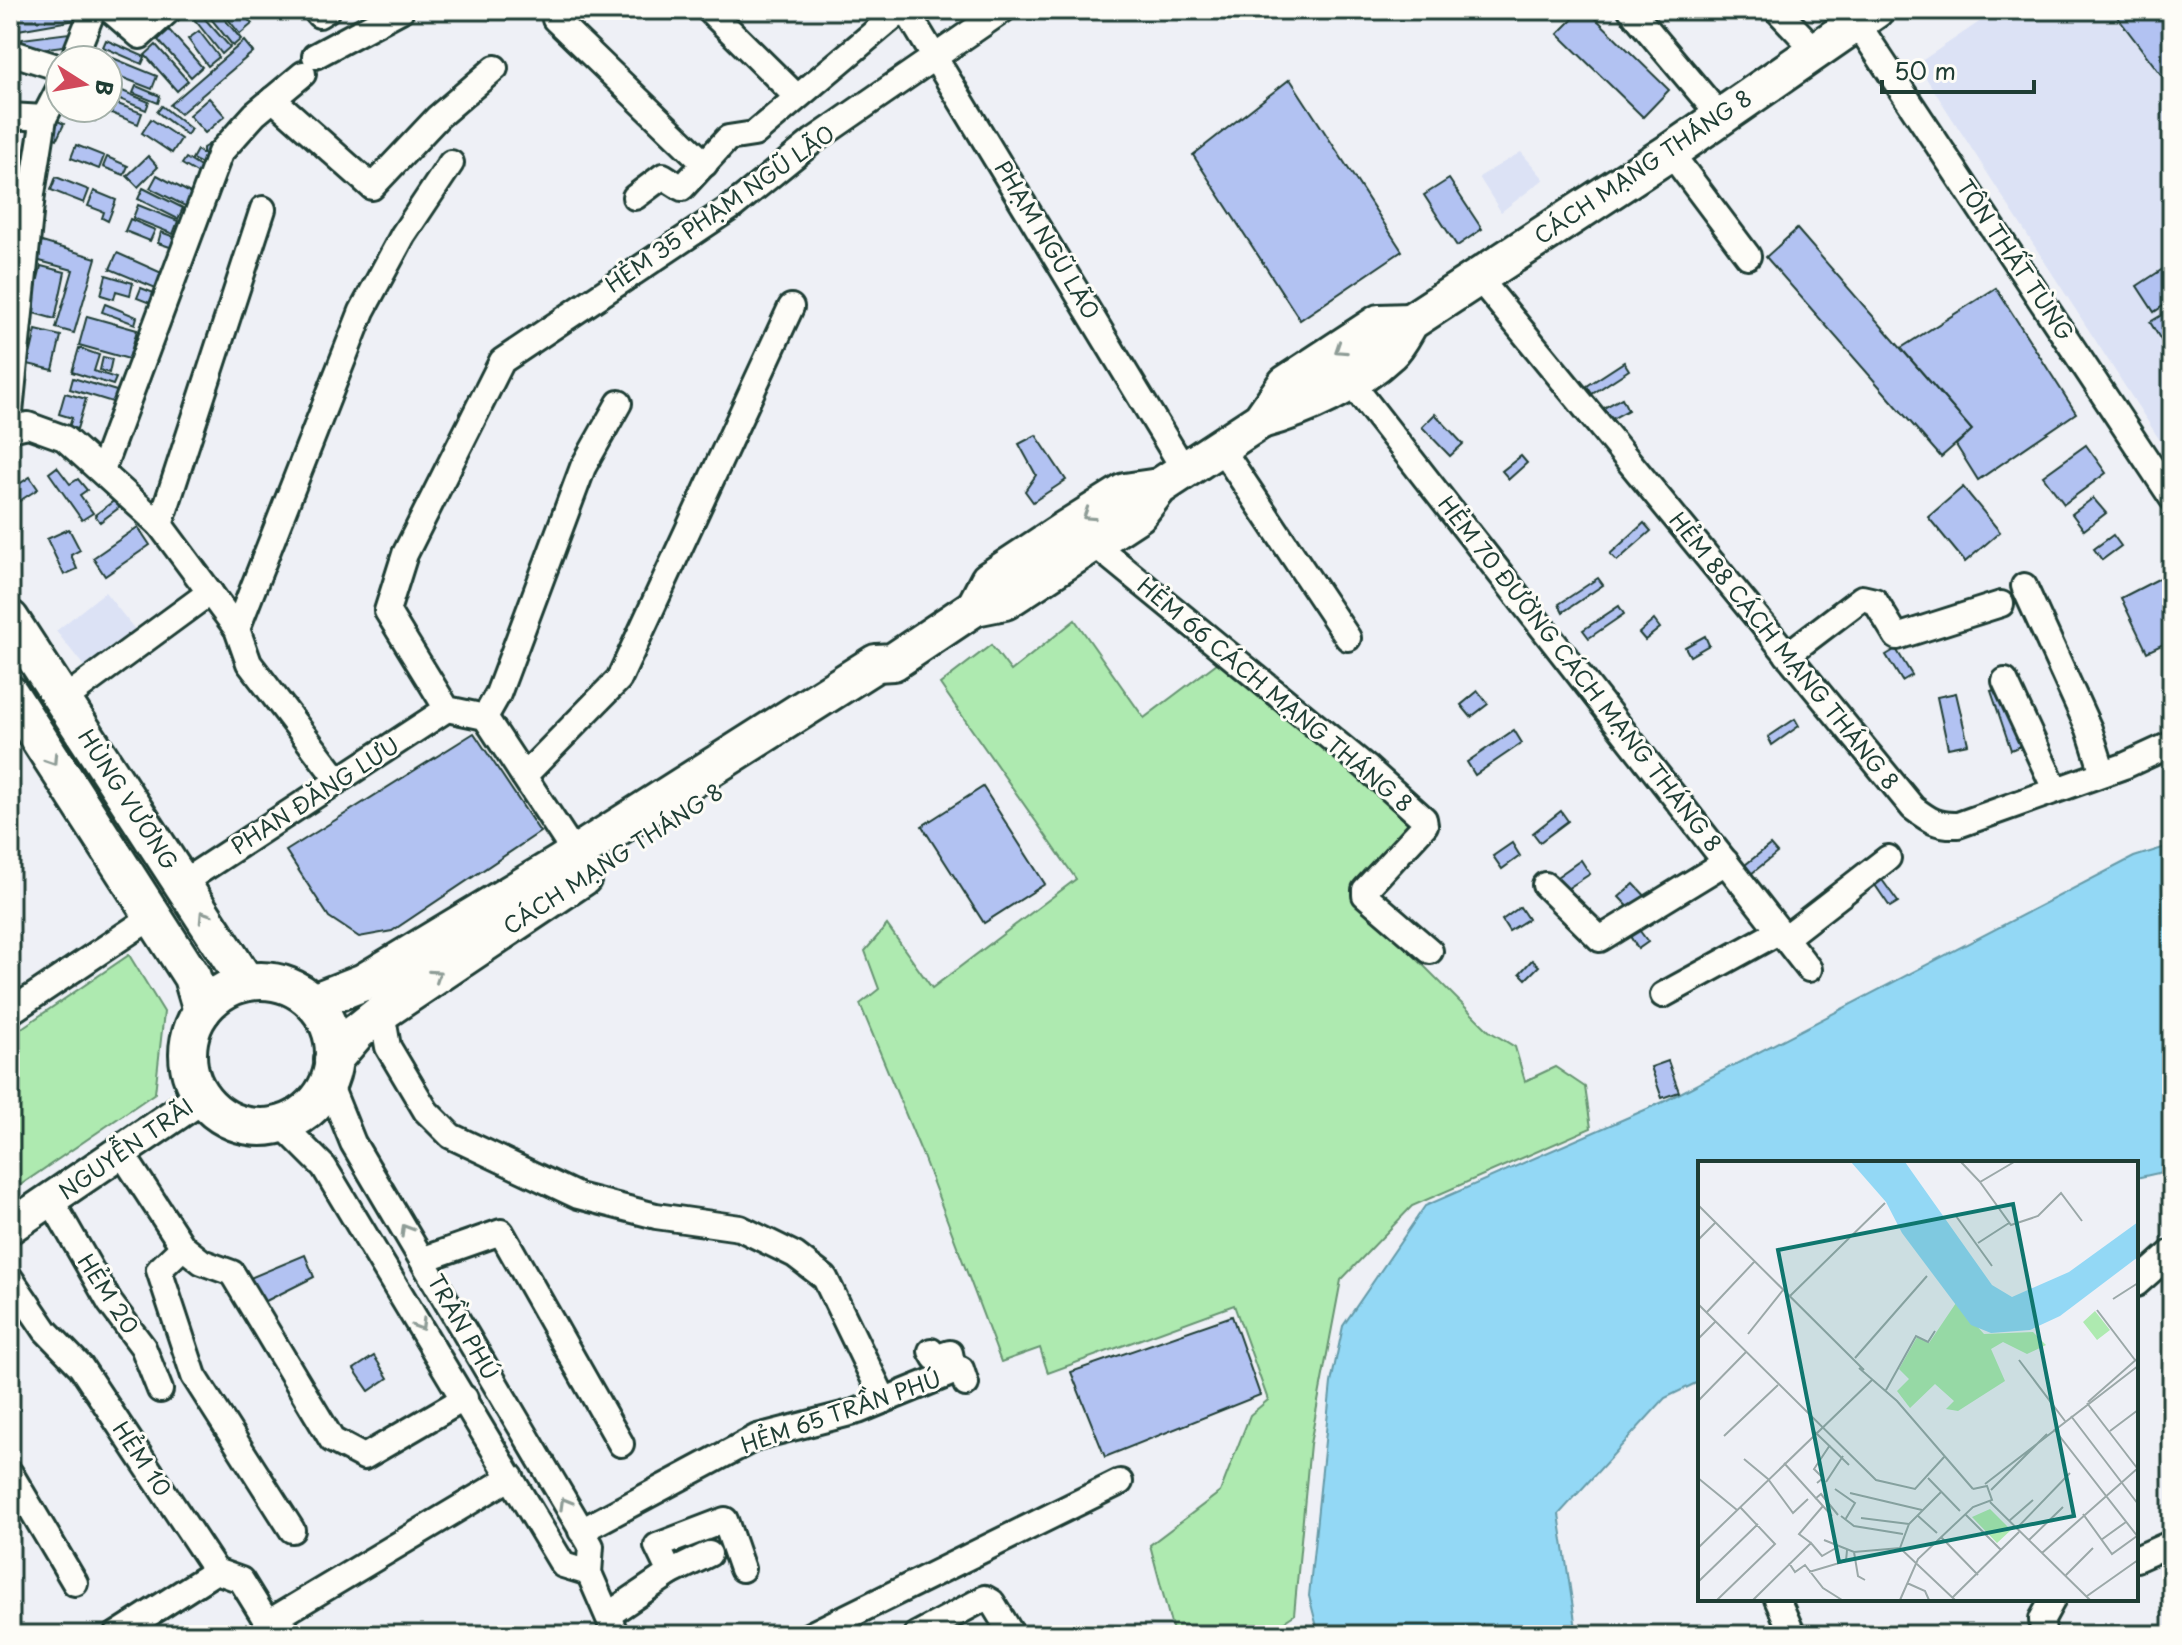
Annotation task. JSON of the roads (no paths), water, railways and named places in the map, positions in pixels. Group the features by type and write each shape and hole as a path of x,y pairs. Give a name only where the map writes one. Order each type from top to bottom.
{"highway":[{"name":"CÁCH MẠNG THÁNG 8","path":"313,1002 364,982 575,854 876,663 893,662 975,607 1005,601 1138,514 1172,479 1261,420 1298,410 1390,353 1410,322 1670,152 1866,16"},
{"name":"CÁCH MẠNG THÁNG 8","path":"1261,420 1286,384 1379,323 1410,322"},
{"name":"CÁCH MẠNG THÁNG 8","path":"975,607 989,580 1066,529 1125,492 1172,479"},
{"name":"HÙNG VƯƠNG","path":"10,619 246,982"},
{"name":"CÁCH MẠNG THÁNG 8","path":"331,1070 357,1032 382,1012 567,887 885,683 893,662"},
{"name":"HÙNG VƯƠNG","path":"10,694 20,731 153,916 192,977 202,1011"},
{"path":"246,982 282,983 313,1002 329,1027 331,1070 303,1115 281,1124 259,1127 237,1123 217,1113 201,1097 191,1076 188,1054 191,1031 202,1011 221,992 246,982"}],"main road":[{"name":"NGUYỄN TRÃI","path":"10,1227 201,1097"}],"street":[{"path":"79,44 93,10"},
{"path":"110,10 140,36 169,10"},
{"path":"102,470 220,153 309,65 401,10"},
{"path":"709,10 797,97"},
{"path":"635,197 663,176 682,188 728,138 754,134 904,10"},
{"name":"PHẠM NGŨ LÃO","path":"904,10 937,56 1172,479"},
{"name":"HẺM 35 PHẠM NGŨ LÃO","path":"447,709 387,611 405,554 502,361 733,206 813,141 1003,10"},
{"path":"1631,10 1720,116"},
{"path":"1777,10 1816,51"},
{"name":"TÔN THẤT TÙNG","path":"1866,16 2172,498"},
{"path":"555,19 705,164"},
{"path":"10,52 44,63"},
{"path":"273,99 372,187 438,117 495,68"},
{"path":"10,116 44,118 22,273 10,412"},
{"path":"1670,152 1748,256"},
{"path":"237,629 362,311 403,235 451,163"},
{"path":"160,525 263,209"},
{"name":"HẺM 88 CÁCH MẠNG THÁNG 8","path":"1478,277 1913,808 1939,826 1958,825 2103,773 2172,744"},
{"path":"524,776 619,679 791,307"},
{"name":"HẺM 70 ĐƯỜNG CÁCH MẠNG THÁNG 8","path":"1349,380 1809,969"},
{"path":"485,717 498,694 583,467 619,403"},
{"path":"10,429 28,425 64,438 160,525 237,629 249,663 338,780"},
{"path":"1221,448 1348,638"},
{"name":"HẺM 66 CÁCH MẠNG THÁNG 8","path":"1094,544 1366,767 1424,819 1425,825 1365,890 1365,895 1430,951"},
{"path":"2024,586 2089,729 2103,773"},
{"path":"63,700 210,592"},
{"path":"1787,655 1862,598 1875,601 1897,637 2001,604"},
{"path":"2005,681 2055,789"},
{"path":"447,709 485,717 575,854"},
{"name":"PHAN ĐĂNG LƯU","path":"182,883 447,709"},
{"path":"1663,995 1782,934 1888,858"},
{"path":"1545,885 1600,939 1726,862"},
{"path":"10,1012 153,916"},
{"path":"382,1012 388,1047 426,1111 451,1136 578,1196 656,1216 740,1228 795,1255 825,1278 884,1400"},
{"name":"TRẦN PHÚ","path":"331,1070 353,1143 591,1546 589,1573 611,1629"},
{"name":"TRẦN PHÚ","path":"281,1124 324,1167 563,1565 589,1573"},
{"path":"121,1152 183,1247 202,1262 232,1273 332,1440 364,1457 465,1398"},
{"name":"HẺM 20","path":"51,1200 110,1303 143,1347 160,1390"},
{"path":"424,1259 501,1232 621,1444"},
{"path":"183,1247 159,1270 194,1376 292,1530"},
{"path":"2138,1282 2172,1252"},
{"name":"HẺM 10","path":"10,1278 46,1331 81,1367 216,1571 241,1580 272,1628"},
{"name":"HẺM 65 TRẦN PHÚ","path":"581,1531 757,1437 858,1411 884,1400 960,1378 950,1353 935,1358 931,1351"},
{"path":"10,1473 75,1583"},
{"path":"272,1628 511,1477"},
{"path":"810,1635 1120,1482"},
{"path":"670,1573 657,1546 725,1520 742,1569"},
{"path":"2138,1558 2172,1543"},
{"path":"611,1629 670,1573 709,1554"},
{"path":"116,1635 216,1571"},
{"path":"916,1635 985,1598 992,1602 1012,1635"},
{"path":"1778,1601 1793,1635"},
{"path":"2043,1635 2042,1619 2052,1601"}],"water":[{"path":"2172,845 2172,1170 2138,1178 2138,1161 1698,1161 1698,1382 1665,1398 1559,1514 1577,1635 1319,1635 1309,1596 1331,1383 1343,1326 1425,1206 1663,1102 2134,857"}]}
